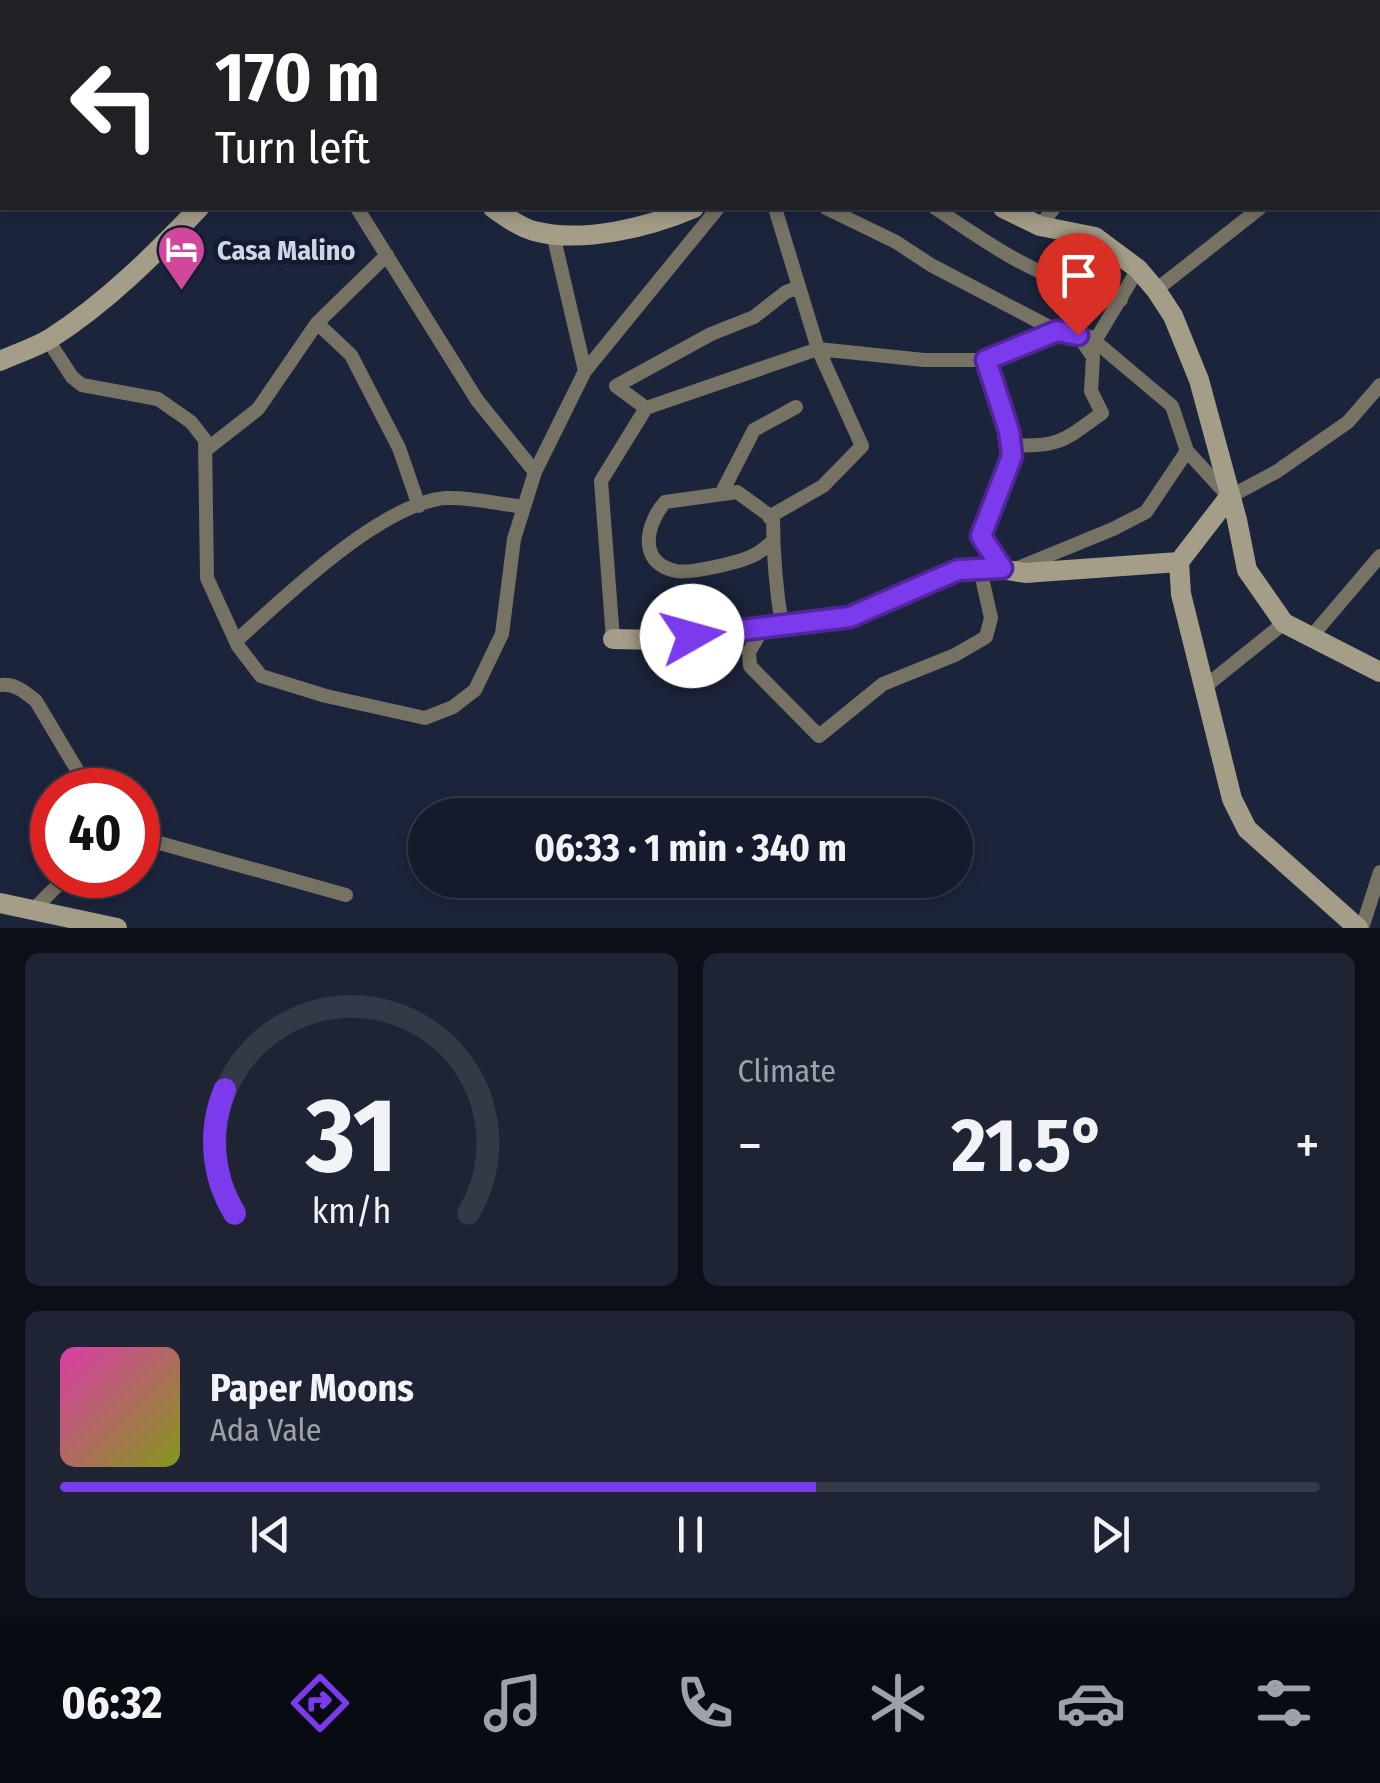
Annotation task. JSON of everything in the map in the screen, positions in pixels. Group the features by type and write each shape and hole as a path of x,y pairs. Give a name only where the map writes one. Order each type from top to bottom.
{"street":[{"path":"0,360 48,340 149,261 197,210"},
{"path":"358,210 477,400 535,472"},
{"path":"496,210 522,227 553,234 619,232 689,210"},
{"path":"48,340 72,377 82,385 158,399 191,422 208,449 207,578 236,642 261,676 326,696 425,718 453,707 475,690 502,634 514,540 535,472 585,371 716,210"},
{"path":"769,517 823,486 862,446 818,349 776,210"},
{"path":"830,210 1057,331 1095,341 1172,406 1187,450 1230,498"},
{"path":"938,210 1046,274 1097,288 1121,300"},
{"path":"1007,210 1040,226 1095,238 1138,269 1156,290 1173,316 1199,380 1246,570 1284,623 1380,672"},
{"path":"1040,226 1052,210"},
{"path":"1156,290 1257,210"},
{"path":"553,234 585,371"},
{"path":"208,449 258,410 316,322 386,255"},
{"path":"1095,341 1138,269"},
{"path":"646,408 616,386 712,334 754,317 786,292 799,287"},
{"path":"316,322 351,355 399,448 418,506"},
{"path":"1057,331 986,360 924,360 818,349 646,408 601,481 613,639 657,640 850,617 958,570 1025,573 1179,562"},
{"path":"1011,445 1044,447 1071,436 1102,413 1091,392 1093,357 1078,335"},
{"path":"986,360 1012,456 981,536 1007,570"},
{"path":"1380,386 1348,422 1276,472 1230,498 1179,562 1181,594 1202,689 1232,799 1247,829 1360,928 1380,872"},
{"path":"720,494 754,430 796,407"},
{"path":"1007,570 1146,512 1187,450"},
{"path":"773,541 752,557 688,572 663,565 648,544 651,520 665,502 736,492 774,518 772,627 749,652 750,666 819,736 883,684 986,638 991,618 980,569"},
{"path":"236,642 358,539 390,518 446,498 524,507"},
{"path":"1312,637 1380,556"},
{"path":"1202,689 1284,623"},
{"path":"0,685 9,684 24,691 36,702 75,768"},
{"path":"160,843 346,895"},
{"path":"34,909 45,898"},
{"path":"0,902 117,928"}],"place":[{"name":"Casa Malino","path":"182,292"}],"route":[{"path":"692,636 850,617 958,570 1002,568 981,536 1012,456 1009,431 986,360 1057,331 1078,335"}]}
